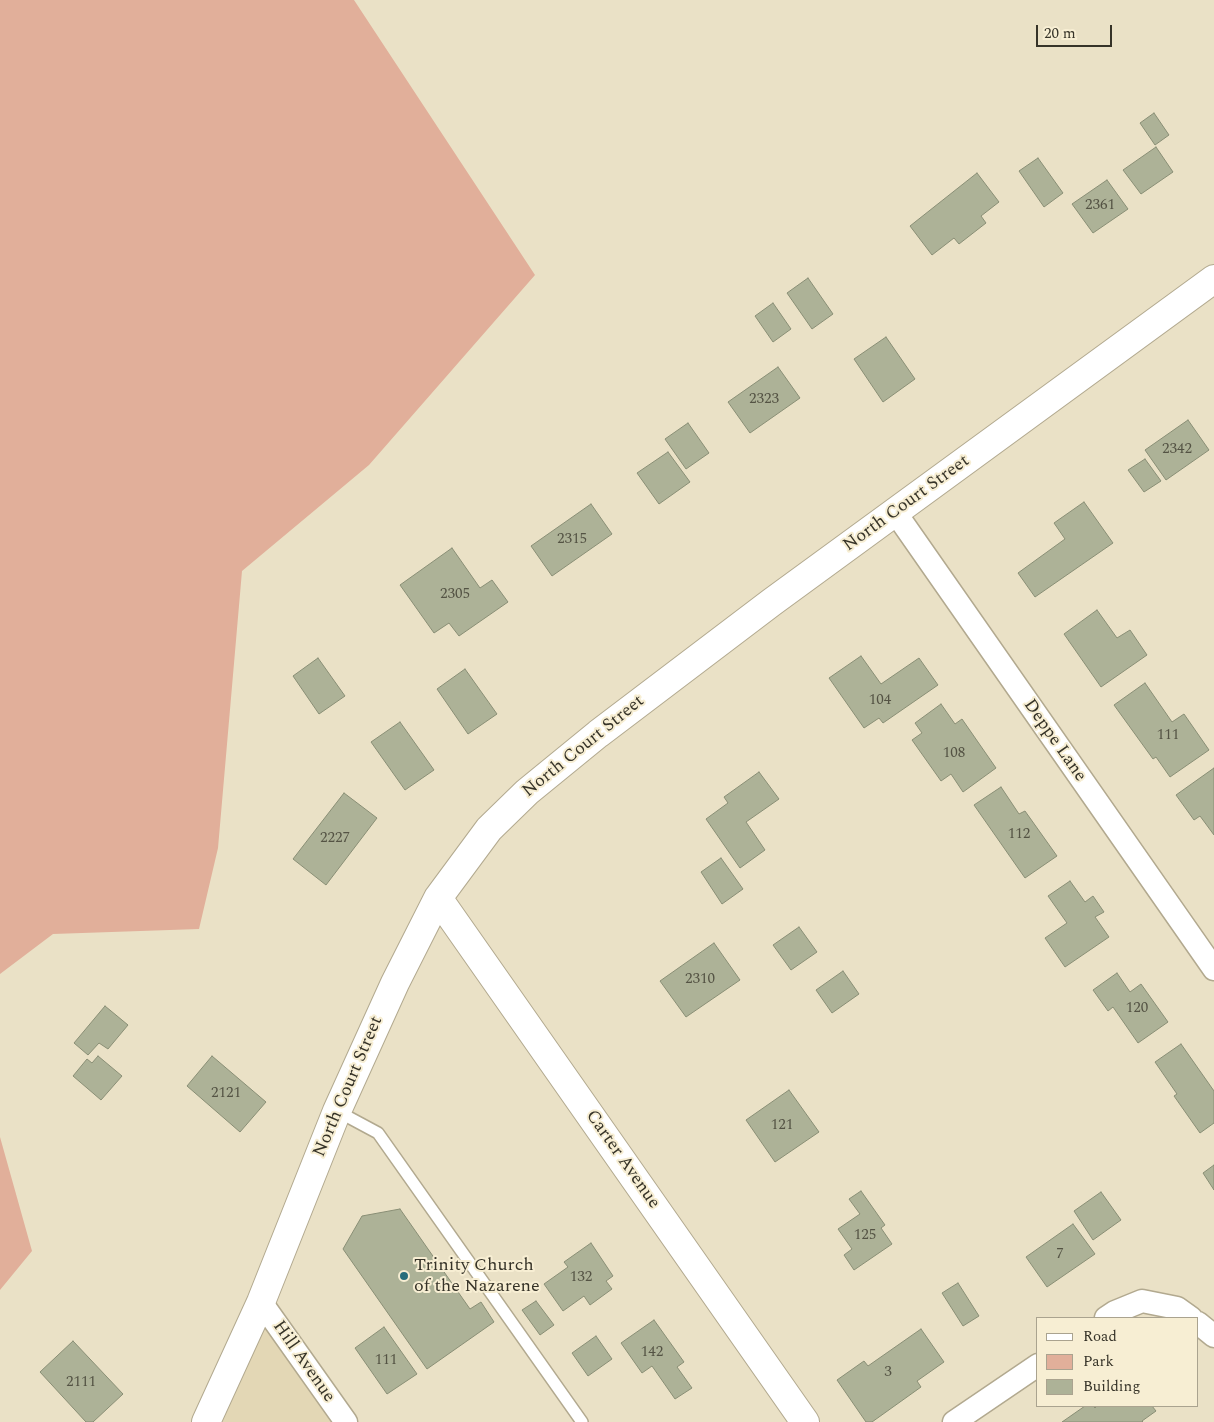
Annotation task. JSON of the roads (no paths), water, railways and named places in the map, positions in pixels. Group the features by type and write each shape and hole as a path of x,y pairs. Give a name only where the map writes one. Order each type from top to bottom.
{"main road":[{"name":"North Court Street","path":"206,1422 261,1302 337,1111 395,983 438,898 489,829 534,786 606,728 772,602 1214,280"},
{"name":"Carter Avenue","path":"438,898 805,1422"}],"street":[{"name":"Deppe Lane","path":"895,512 1214,969"},
{"path":"1108,1317 1142,1301 1177,1308 1190,1317"},
{"name":"Hill Avenue","path":"261,1302 346,1422"},
{"path":"1199,1324 1214,1336"},
{"path":"954,1422 1036,1366"}],"lane":[{"path":"337,1111 378,1133 582,1422"}],"place":[{"name":"Trinity Church of the Nazarene","path":"404,1276"}]}
